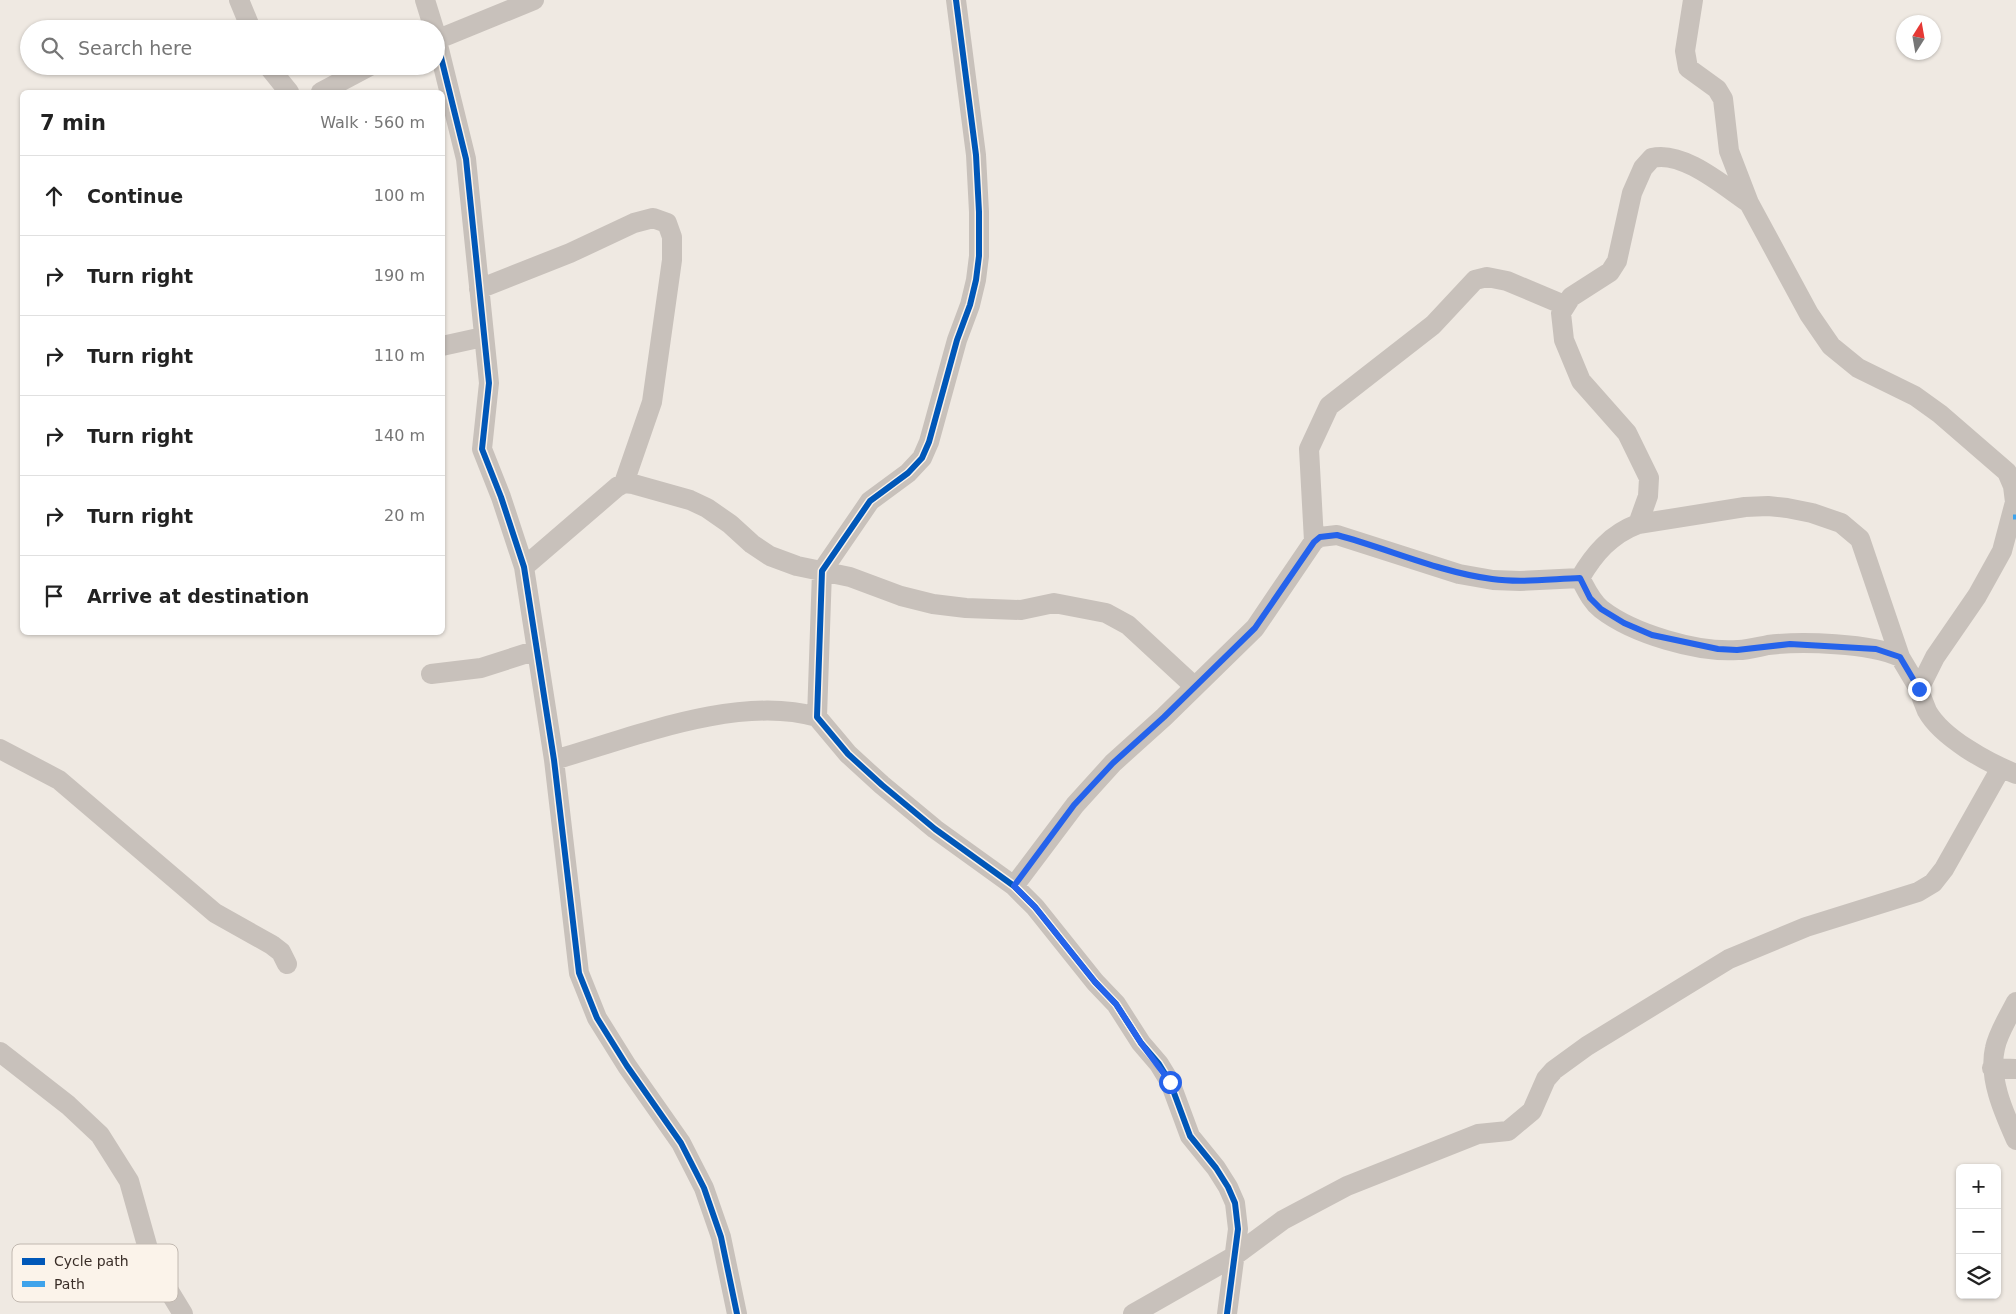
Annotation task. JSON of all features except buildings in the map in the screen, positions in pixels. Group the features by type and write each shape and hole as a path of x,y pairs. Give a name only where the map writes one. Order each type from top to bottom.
{"street":[{"path":"239,0 247,20"},
{"path":"425,0 431,20"},
{"path":"445,35 534,0"},
{"path":"817,717 822,571 870,501 908,473 922,458 929,442 957,340 976,280 979,212 976,155 956,0"},
{"path":"1693,0 1685,59 1688,68 1717,89 1723,99 1729,151 1749,204 1809,314 1831,346 1843,358 1858,368 1915,396 1940,414 2002,467 2014,486 2014,509 2002,551 1977,596 1935,657 1919,689"},
{"path":"275,75 287,90"},
{"path":"325,90 353,75"},
{"path":"445,75 466,158 489,383 482,449 501,497 524,567 554,760 579,973 597,1018 627,1066 681,1143 704,1188 721,1236 737,1314"},
{"path":"1638,524 1648,496 1649,478 1627,433 1581,381 1571,362 1562,326 1561,313 1564,305 1571,298 1610,272 1617,261 1632,193 1643,168 1652,158 1666,157 1696,169 1749,204"},
{"path":"479,289 570,253 634,223 653,218 667,224 672,237 672,260 652,402 624,483 524,567"},
{"path":"1314,542 1309,449 1329,406 1433,325 1475,280 1487,277 1507,281 1564,305"},
{"path":"445,345 483,337"},
{"path":"624,483 644,486 690,500 730,524 752,544 770,556 797,566 850,578 933,604 1021,610 1054,603 1106,613 1128,625 1194,686"},
{"path":"1133,1314 1233,1257 1283,1220 1347,1186 1478,1134 1508,1131 1532,1111 1546,1079 1554,1070 1587,1046 1730,958 1806,927 1918,892 1933,883 2008,771 1947,733 1928,713 1919,689 1900,657 1860,539 1841,523 1812,513 1768,506 1744,507 1638,524 1621,530 1606,543 1591,560 1580,578"},
{"path":"1014,886 1074,805 1113,763 1164,717 1255,628 1314,542 1320,537 1337,535 1460,574 1493,580 1520,581 1580,578"},
{"path":"1580,578 1590,598 1608,614 1652,635 1687,644 1737,650 1790,644 1857,646 1890,652 1900,657"},
{"path":"431,674 482,668 536,650"},
{"path":"554,760 697,718 771,710 796,712 817,717 825,723 848,754 882,785 935,829 1014,886 1035,907 1095,982 1116,1004 1141,1043 1170,1082 1183,1124 1228,1186 1235,1204 1238,1229 1227,1314"},
{"path":"0,749 59,780 207,907 228,922 272,945 281,952 287,964"},
{"path":"2016,1002 1995,1046 1992,1068 2006,1117 2016,1140"},
{"path":"0,1052 68,1106 100,1135 129,1181 147,1244"},
{"path":"1992,1068 2016,1069"},
{"path":"176,1302 183,1314"}],"cycle path":[{"path":"956,0 976,155 979,212 979,256 976,280 970,305 957,340 929,442 922,458 908,473 870,501 822,571 817,717 848,754 882,785 935,829 1014,886 1035,907 1095,982 1116,1004 1141,1043 1159,1064 1170,1082 1190,1136 1216,1168 1235,1203 1238,1229 1227,1314"},
{"path":"445,74 466,159 489,383 482,449 501,497 524,567 554,760 579,973 597,1018 627,1066 681,1143 704,1188 721,1237 737,1314"}],"route":[{"path":"1170,1082 1159,1064 1141,1043 1116,1004 1095,982 1035,907 1014,886 1074,805 1113,763 1164,717 1255,628 1314,542 1320,537 1337,535 1460,574 1493,580 1520,581 1580,578 1590,598 1601,609 1624,623 1652,635 1687,644 1737,650 1790,644 1857,646 1890,652 1900,657 1919,689"}]}
